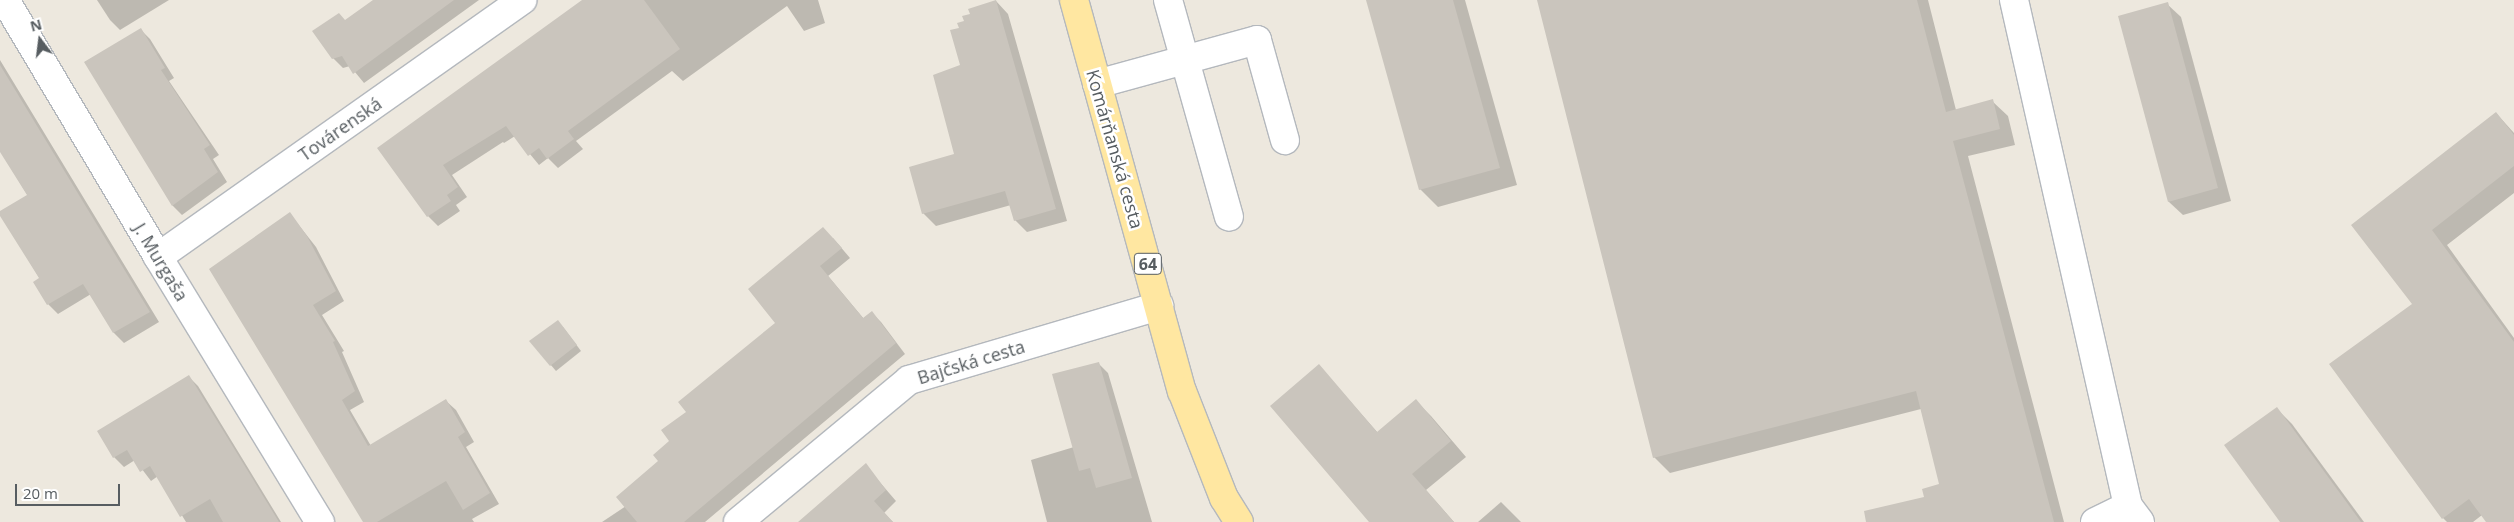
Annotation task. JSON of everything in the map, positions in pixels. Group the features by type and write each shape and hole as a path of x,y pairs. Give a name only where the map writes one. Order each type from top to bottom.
{"main road":[{"name":"Komárňanská cesta","path":"1074,0 1182,391 1224,498 1239,522"}],"street":[{"name":"J. Murgaša","path":"5,0 158,257 320,522"},
{"name":"Továrenská","path":"158,257 522,0"},
{"path":"1168,0 1229,217"},
{"path":"2014,0 2134,514 2096,522"},
{"path":"1097,84 1257,40 1285,140"},
{"name":"Bajčská cesta","path":"738,522 909,380 1160,306"}],"building":[{"path":"373,0 454,0 353,74 342,56 332,59 312,31 339,13 345,20"},
{"path":"582,0 644,0 680,49 568,131 574,139 547,159 539,148 528,156 506,126 443,165 458,187 447,195 451,201 427,217 377,148"},
{"path":"996,0 1056,209 1014,221 1005,191 922,214 909,167 954,154 933,75 960,65 950,30 959,28 957,23 964,21 962,16 970,14 968,9"},
{"path":"1366,0 1453,0 1500,168 1419,190"},
{"path":"1537,0 1917,0 1946,112 1993,99 2000,129 1953,141 2054,522 1866,522 1864,511 1924,497 1922,489 1939,484 1916,391 1653,458"},
{"path":"2168,2 2218,188 2168,202 2118,16"},
{"path":"141,28 165,68 161,70 210,145 204,149 218,172 172,206 84,62"},
{"path":"0,65 150,312 113,333 83,284 47,305 33,282 39,278 0,216 0,211 27,195 0,152"},
{"path":"2496,112 2514,135 2514,166 2432,230 2514,342 2514,522 2486,522 2469,499 2442,519 2329,364 2412,304 2351,225"},
{"path":"290,212 307,236 336,291 313,305 335,341 333,342 355,391 342,400 368,446 446,399 465,432 458,437 490,493 463,510 446,481 377,522 363,522 209,269"},
{"path":"823,227 842,248 820,266 863,318 872,311 896,343 684,522 637,522 616,497 658,461 653,455 669,441 661,430 686,412 678,402 775,323 748,289"},
{"path":"558,320 577,345 550,366 529,341"},
{"path":"1099,362 1132,478 1096,488 1090,468 1079,471 1052,374"},
{"path":"1319,364 1377,432 1416,399 1451,441 1412,474 1454,522 1369,522 1270,406"},
{"path":"189,375 279,522 223,522 210,499 180,517 150,466 140,472 127,450 113,458 97,431"},
{"path":"2277,407 2361,522 2280,522 2224,445"},
{"path":"866,463 886,490 874,501 893,522 798,522"}]}
